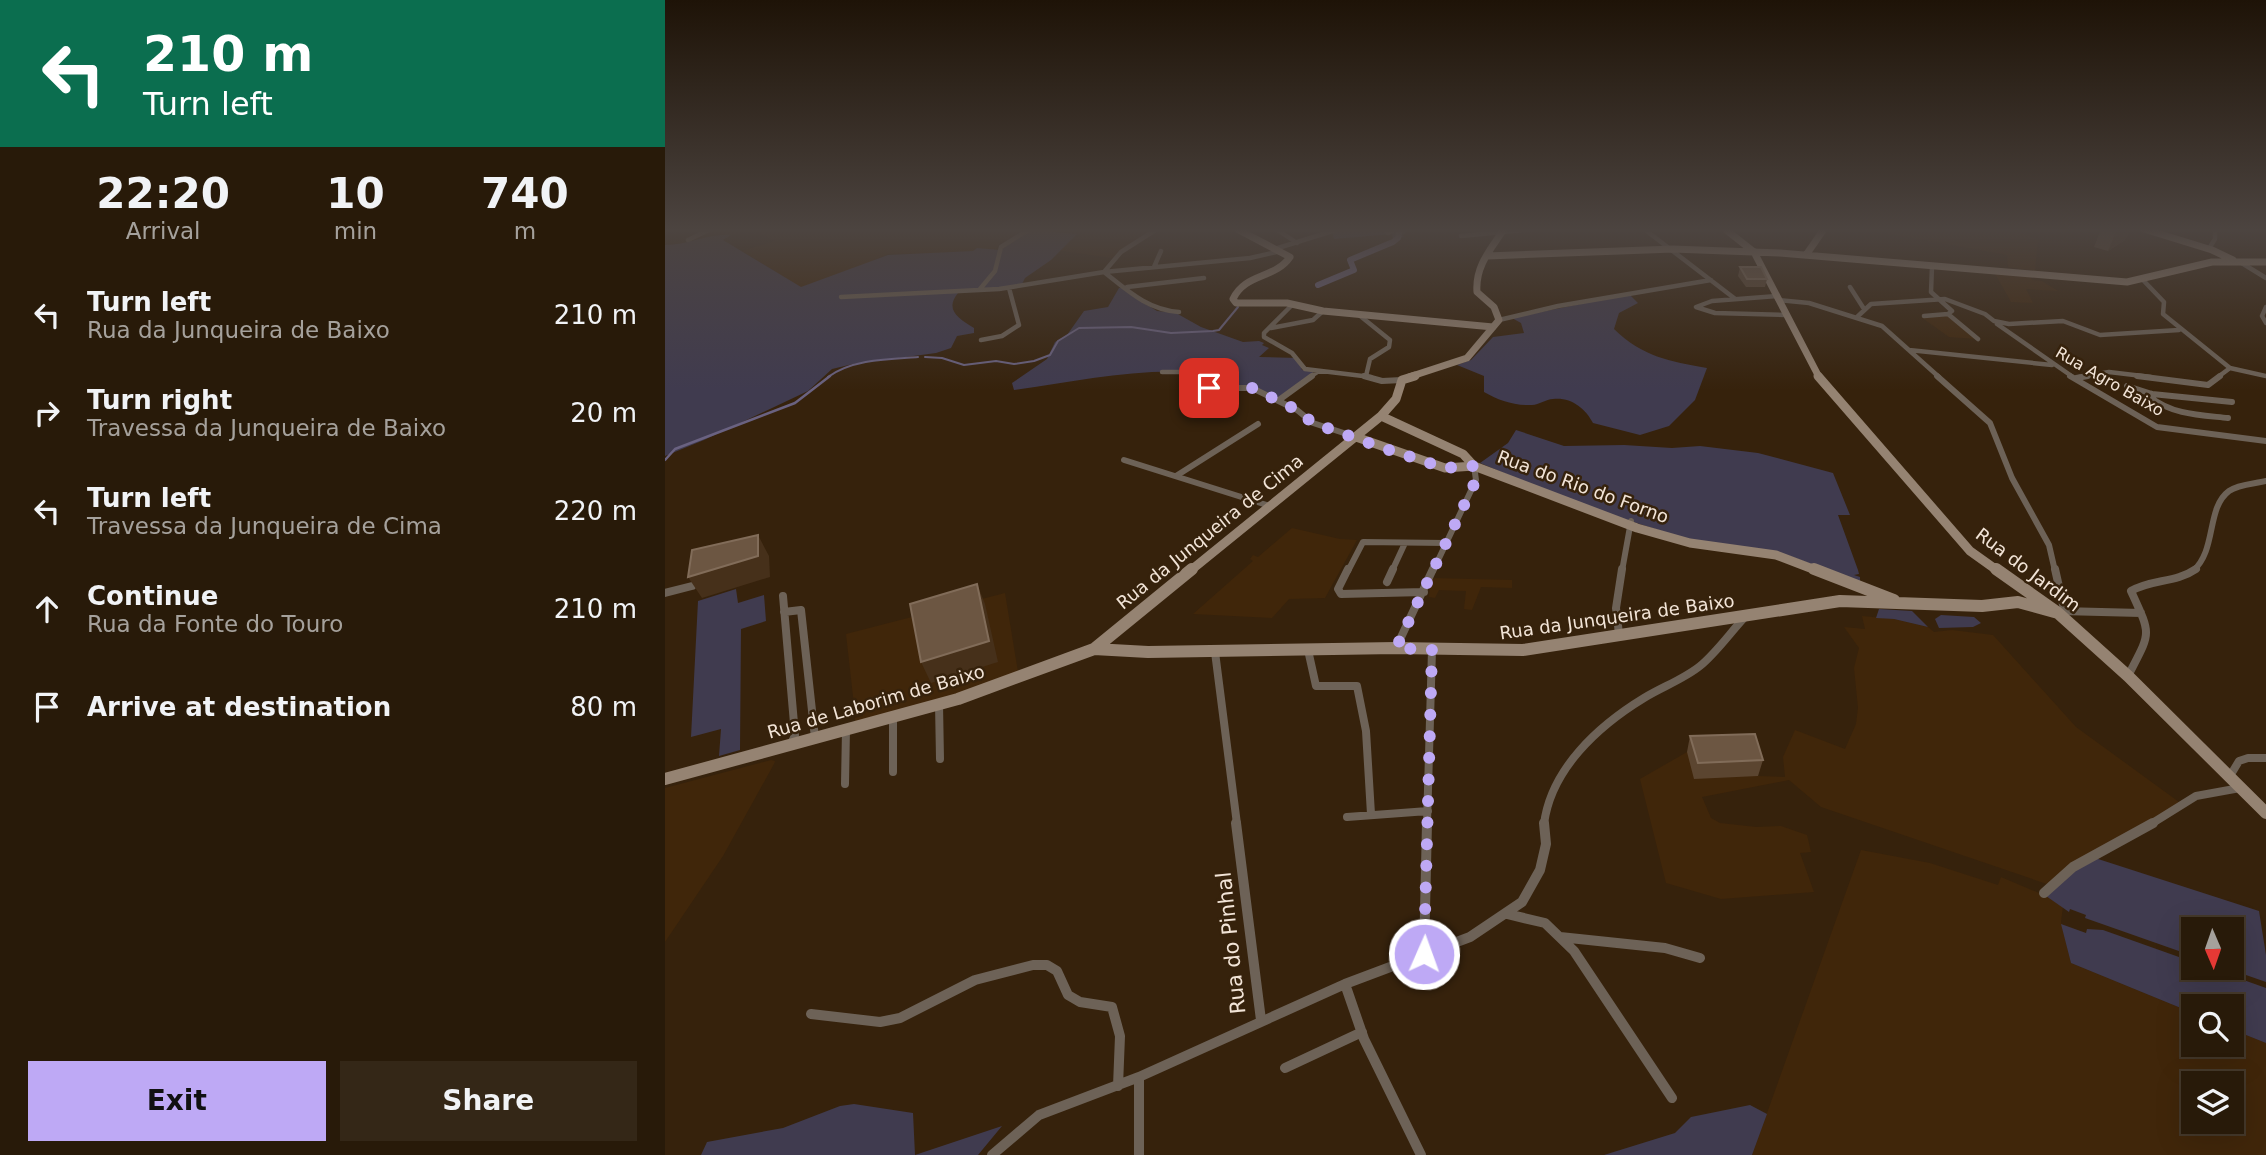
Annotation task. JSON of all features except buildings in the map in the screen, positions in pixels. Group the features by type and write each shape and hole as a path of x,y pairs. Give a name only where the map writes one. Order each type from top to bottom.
{"main road":[{"path":"1243,283 1235,291 1234,301 1241,305 1293,304 1323,311 1493,327"},
{"path":"1402,380 1467,358 1478,348 1499,320 1496,310 1476,289 1476,283"},
{"name":"Rua do Jardim","path":"1770,283 1820,379 1970,551 2061,611 2266,813"},
{"name":"Rua da Junqueira de Cima","path":"1094,649 1381,416 1397,400 1402,380"},
{"name":"Rua do Rio do Forno","path":"1381,416 1463,454 1474,466 1631,524 1690,543 1776,555 1903,603"},
{"path":"1356,437 1445,468 1474,466"},
{"name":"Rua da Junqueira de Baixo","path":"1094,649 1215,652 1396,648 1523,650 1815,605 1860,601 1982,606 2018,602 2061,611"},
{"name":"Rua de Laborim de Baixo","path":"665,779 939,704 1094,649"}],"street":[{"path":"977,291 987,283"},
{"path":"841,298 977,291 1039,283"},
{"path":"1121,283 1147,305 1161,311 1179,313"},
{"path":"1127,287 1162,283"},
{"path":"1499,320 1557,306 1694,283"},
{"path":"1715,283 1734,298"},
{"path":"1924,316 1948,314 1952,311 1936,299 1931,292 1931,283"},
{"path":"2145,283 2164,302 2163,314 2179,330 2230,368 2266,376"},
{"path":"1850,287 1864,309"},
{"path":"981,340 1002,337 1019,325 1009,288"},
{"path":"1785,314 1716,313 1696,308 1701,303 1734,298 1777,298 1809,303 1882,326 1990,423 2012,478 2049,545 2061,611 2141,613"},
{"path":"1857,317 1871,304 1936,299 2009,324 2063,321 2100,335 2179,330"},
{"path":"1293,304 1264,332 1265,339 1301,358 1305,369 1366,376 1382,382 1402,380"},
{"path":"2266,307 2262,316 2266,323"},
{"path":"1270,328 1313,320 1323,311"},
{"path":"1359,314 1390,340 1386,350 1370,359 1366,376"},
{"path":"1948,314 1978,339"},
{"name":"Rua Agro Baixo","path":"1994,321 2053,366 2157,427 2266,440"},
{"path":"1909,350 2053,366"},
{"path":"2075,378 2109,372 2208,385 2230,368"},
{"path":"1279,400 1319,371"},
{"path":"1162,372 1195,373 1203,378 1204,385 1209,388 1252,388 1279,400 1313,423 1356,437"},
{"path":"2208,385 2218,399"},
{"path":"2127,386 2153,394 2232,402"},
{"path":"2153,394 2150,397 2156,403 2179,412 2228,418"},
{"path":"1176,476 1258,424"},
{"path":"1124,460 1270,506"},
{"path":"1396,648 1476,480 1474,466"},
{"path":"2128,676 2148,637 2131,591 2139,585 2188,576 2197,569 2206,559 2216,514 2225,495 2230,491 2266,481"},
{"path":"1619,634 1616,625 1618,601 1631,524"},
{"path":"1424,593 1341,594 1338,589 1363,542 1445,543"},
{"path":"1387,582 1405,543"},
{"path":"665,593 692,586"},
{"path":"1860,601 1864,589"},
{"path":"783,596 795,735 791,745"},
{"path":"784,612 801,610 815,738"},
{"path":"1261,1020 1345,984 1470,937 1522,902 1540,870 1546,844 1544,824 1547,803 1557,779 1568,763 1641,700 1700,666 1744,618"},
{"path":"1308,650 1316,686 1357,686 1366,731 1371,814"},
{"path":"1424,954 1432,650"},
{"name":"Rua do Pinhal","path":"992,1155 1039,1115 1118,1086 1261,1020 1215,652"},
{"path":"939,704 940,759"},
{"path":"893,772 894,716"},
{"path":"845,784 846,729"},
{"path":"2230,777 2232,768 2238,761 2246,757 2266,758"},
{"path":"2044,893 2073,867 2150,825 2196,796 2240,788"},
{"path":"1346,817 1428,811"},
{"path":"1507,914 1545,923 1574,951 1672,1098"},
{"path":"1559,937 1665,948 1700,958"},
{"path":"811,1014 880,1022 900,1018 975,980 1033,965 1047,965 1056,971 1068,995 1080,1002 1112,1007 1119,1021 1121,1046 1118,1086"},
{"path":"1345,984 1362,1032 1421,1155"},
{"path":"1285,1068 1362,1032"},
{"path":"1139,1077 1139,1155"}],"shaded area":[{"path":"665,283 794,283 801,287 812,283 1023,283 1021,286 958,293 952,304 955,314 974,328 974,333 957,336 951,348 936,353 832,369 808,391 665,456"},
{"path":"793,283 816,283 801,288"},
{"path":"2000,283 2045,283 2058,291 2026,289 2033,303 2011,302"},
{"path":"1119,288 1125,288 1157,311 1176,313 1201,327 1243,342 1264,343 1262,345 1269,348 1259,357 1298,358 1302,370 1315,371 1279,399 1253,387 1210,385 1201,373 1178,372 1107,376 1014,390 1012,383 1047,359 1055,342 1067,335 1084,311 1108,307"},
{"path":"1629,294 1638,303 1619,313 1614,329 1646,352 1707,368 1695,400 1669,426 1640,435 1593,423 1582,408 1566,400 1550,399 1532,405 1507,402 1484,392 1484,376 1457,365 1471,360 1493,337 1524,333 1521,323 1512,318"},
{"path":"1948,315 1976,339 1949,337 1921,317"},
{"path":"1516,430 1564,446 1700,446 1758,453 1833,473 1850,515 1838,515 1858,570 1859,574 1854,575 1860,577 1860,583 1790,556 1693,541 1580,505 1480,463 1508,443"},
{"path":"1292,528 1340,539 1357,540 1325,598 1289,599 1272,618 1193,614 1253,561 1250,559 1253,555 1258,557"},
{"path":"1431,578 1512,580 1512,588 1481,587 1472,610 1464,609 1466,591 1439,590 1435,598 1429,597"},
{"path":"736,589 738,603 764,595 766,621 741,629 740,750 719,756 721,729 691,737 698,601"},
{"path":"1005,593 1018,672 964,692 855,724 855,718 863,716 863,712 855,714 846,634"},
{"path":"1879,609 1912,611 1928,627 1876,618"},
{"path":"1941,615 1974,617 1981,623 1973,627 1939,628 1935,619"},
{"path":"1862,616 1894,619 1928,627 1934,632 1952,630 1993,635 2076,727 2179,802 2151,822 2047,884 1821,807 1789,780 1702,797 1711,818 1720,823 1756,827 1781,826 1807,835 1811,852 1800,853 1814,892 1721,899 1666,883 1640,779 1687,752 1750,750 1758,776 1785,777 1783,757 1795,730 1845,749 1856,724 1858,708 1854,668 1859,648 1844,627 1865,629"},
{"path":"775,761 774,764 723,856 665,942 665,788"},
{"path":"1861,850 1930,863 1998,885 2001,877 2063,906 2061,922 2071,963 2181,1008 2181,1057 2244,1057 2244,1034 2266,1043 2266,1155 1752,1155"},
{"path":"2095,858 2259,911 2266,955 2266,982 2244,974 2244,917 2181,917 2181,952 2085,918 2086,915 2070,909 2069,912 2046,896 2070,873"},
{"path":"2061,924 2086,933 2087,929 2103,930 2181,958 2181,980 2244,980 2266,988 2266,1043 2244,1034 2244,994 2181,994 2181,1008 2071,963"},
{"path":"854,1104 913,1113 915,1155 701,1155 707,1142 783,1128 840,1106"},
{"path":"1750,1105 1767,1114 1752,1155 1604,1155 1675,1133 1691,1117"},
{"path":"1002,1126 978,1155 915,1155"}],"waterway":[{"path":"1318,285 1323,283"},
{"path":"925,357 942,358 964,365 996,361 1014,364 1034,361 1050,355 1058,341 1079,328 1131,327 1171,333 1213,331 1219,330 1238,307"},
{"path":"828,377 859,363 918,357"},
{"path":"665,460 675,449 795,403 830,376"}],"route":[{"path":"1209,388 1252,388 1297,410 1313,423 1383,448 1445,468 1474,466 1476,480 1396,648 1432,650 1424,954"}]}
